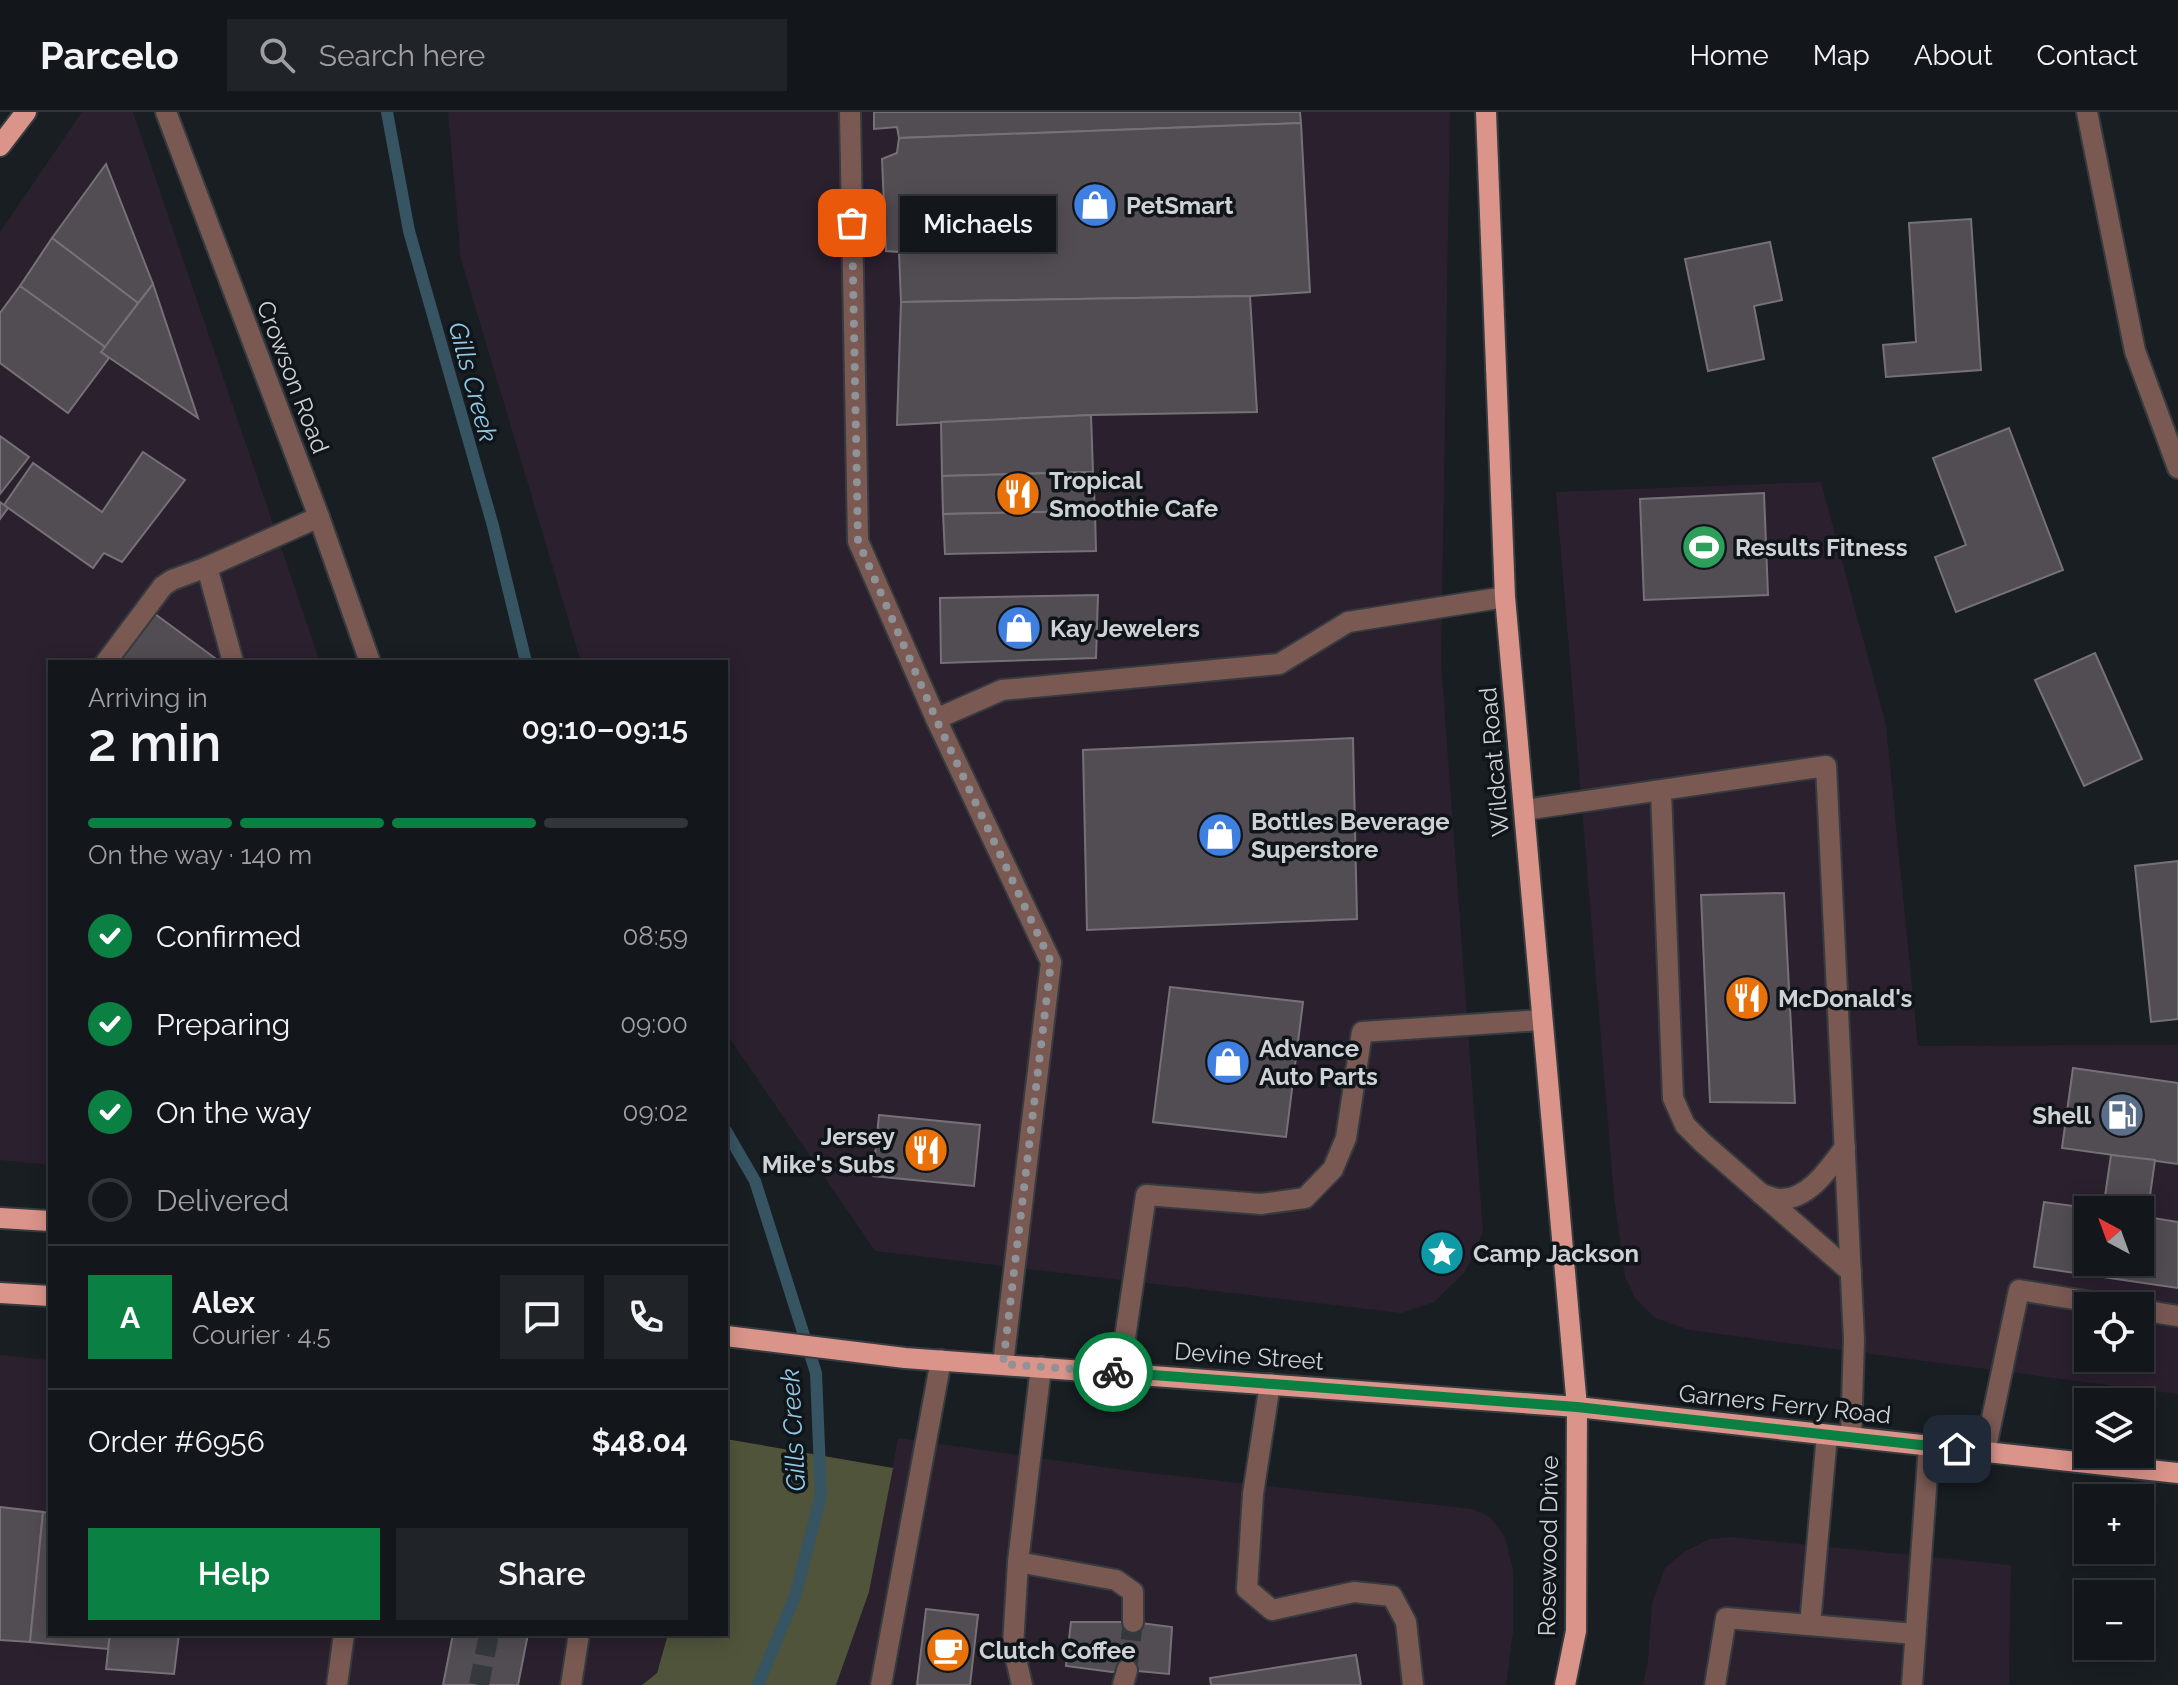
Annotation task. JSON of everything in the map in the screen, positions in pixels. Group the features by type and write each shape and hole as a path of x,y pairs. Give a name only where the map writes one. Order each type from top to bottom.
{"main road":[{"name":"Wildcat Road","path":"1486,112 1505,597 1577,1407"},
{"path":"0,146 24,113"},
{"path":"0,1218 48,1221"},
{"path":"0,1293 48,1296"},
{"name":"Devine Street","path":"728,1336 905,1358 1577,1407"},
{"name":"Garners Ferry Road","path":"1577,1407 2178,1473"},
{"name":"Rosewood Drive","path":"1565,1685 1576,1631 1577,1407"}],"street":[{"name":"Crowson Road","path":"166,112 319,517 369,660"},
{"path":"850,112 858,541 936,719 1051,962 1003,1364"},
{"path":"2087,112 2135,351 2178,468"},
{"path":"108,660 163,586 319,517"},
{"path":"207,567 232,660"},
{"path":"936,719 1002,690 1279,664 1348,622 1505,597"},
{"path":"1524,810 1826,766 1854,1339 1851,1437"},
{"path":"1661,791 1673,1098 1685,1125 1851,1272"},
{"path":"1120,1372 1146,1195 1261,1204 1305,1198 1333,1169 1346,1138 1362,1032 1542,1020"},
{"path":"1761,1194 1782,1199 1803,1193 1824,1175 1845,1147"},
{"path":"1985,1452 2019,1290 2074,1299"},
{"path":"2154,1312 2178,1316"},
{"path":"881,1685 941,1360"},
{"path":"1022,1685 1013,1646 1018,1562 1041,1367"},
{"path":"1270,1384 1253,1494 1247,1589 1272,1610 1354,1592 1392,1596 1406,1622 1413,1685"},
{"path":"1810,1625 1827,1435"},
{"path":"1912,1685 1929,1446"},
{"path":"1018,1562 1116,1580 1133,1592 1133,1622"},
{"path":"1715,1685 1726,1618 1915,1634"},
{"path":"337,1685 344,1636"},
{"path":"571,1685 579,1636"}],"shaded area":[{"path":"82,112 133,112 319,660 48,660 48,1165 0,1160 0,232"},
{"path":"448,112 1450,112 1441,663 1483,1232 1465,1272 1434,1302 1401,1313 875,1251 728,1036 728,660 580,660 461,259"},
{"path":"1821,482 1886,725 1918,1046 2178,1045 2178,1394 2154,1391 2154,1388 2132,1388 1689,1330 1655,1318 1635,1298 1625,1277 1614,1196 1556,492"},
{"path":"0,1355 48,1360 48,1636 667,1636 657,1673 642,1685 0,1685"},
{"path":"898,1438 1132,1471 1473,1509 1490,1517 1505,1537 1513,1570 1513,1633 1506,1685 836,1685 869,1592"},
{"path":"1731,1537 2011,1565 2009,1685 1643,1685 1652,1603 1665,1568 1684,1552 1709,1539"}],"green space":[{"path":"728,1439 893,1468 869,1592 836,1685 642,1685 657,1673 667,1636 728,1636"}],"building":[{"path":"874,112 1300,112 1301,123 899,138 897,127 874,129"},
{"name":"PetSmart","path":"1301,123 1310,292 1250,296 901,302 899,252 886,251 882,159 897,153 899,138"},
{"path":"106,164 153,284 138,303 52,238"},
{"path":"1971,219 1981,370 1886,377 1883,345 1916,342 1909,223"},
{"path":"52,238 138,303 105,347 20,286"},
{"path":"1770,242 1782,300 1754,306 1764,359 1708,371 1685,259"},
{"path":"153,284 198,418 101,352"},
{"path":"20,286 105,347 101,352 109,358 68,413 0,363 0,313"},
{"path":"1250,296 1257,412 1091,415 897,425 901,302"},
{"path":"1091,415 1093,472 942,476 941,422"},
{"path":"2009,428 2063,570 1956,612 1935,557 1966,545 1933,458"},
{"path":"0,436 29,457 0,494"},
{"path":"143,452 185,480 122,562 104,553 93,568 4,505 33,463 102,512"},
{"name":"Tropical Smoothie Cafe","path":"1093,472 1095,511 943,514 942,476"},
{"name":"Results Fitness","path":"1764,493 1768,595 1644,600 1640,499"},
{"path":"0,502 8,508 0,519"},
{"path":"1095,511 1096,551 945,554 943,514"},
{"name":"Kay Jewelers","path":"1098,595 1096,658 941,663 940,598"},
{"path":"155,614 218,660 121,660"},
{"path":"2095,653 2142,759 2084,786 2035,680"},
{"name":"Bottles Beverage Superstore","path":"1353,738 1357,919 1087,930 1083,750"},
{"path":"2178,861 2178,1019 2151,1022 2135,866"},
{"name":"McDonald's","path":"1784,893 1795,1103 1710,1102 1701,895"},
{"name":"Advance Auto Parts","path":"1170,987 1303,1002 1286,1137 1153,1122"},
{"name":"Shell","path":"2073,1068 2178,1083 2178,1164 2062,1148"},
{"name":"Jersey Mike's Subs","path":"879,1115 980,1125 974,1186 873,1176"},
{"path":"2111,1155 2155,1160 2150,1196 2105,1196"},
{"path":"2044,1202 2074,1206 2074,1273 2034,1267"},
{"path":"2154,1218 2178,1222 2178,1288 2096,1276 2154,1276"},
{"path":"0,1507 43,1512 30,1642 0,1640"},
{"path":"43,1512 48,1513 48,1636 110,1636 108,1649 30,1642"},
{"name":"Clutch Coffee","path":"926,1609 978,1615 970,1685 917,1685"},
{"path":"1071,1622 1133,1622 1172,1627 1169,1674 1127,1670 1112,1672 1066,1666"},
{"path":"110,1636 179,1636 174,1674 106,1669"},
{"path":"453,1636 528,1636 518,1685 443,1685"},
{"path":"1356,1655 1361,1685 1211,1685 1210,1678"}],"waterway":[{"name":"Gills Creek","path":"387,112 409,231 493,526 526,660"},
{"name":"Gills Creek","path":"728,1134 755,1181 816,1373 821,1495 795,1596 758,1685"}],"tunnel":[{"path":"1127,1670 1133,1622"},
{"path":"479,1685 489,1636"}],"way so far":[{"path":"852,223 858,541 936,719 1051,962 1003,1364 1113,1372"}],"place":[{"name":"PetSmart","path":"1095,205"},
{"name":"Michaels","path":"852,223"},
{"name":"Tropical Smoothie Cafe","path":"1018,494"},
{"name":"Results Fitness","path":"1704,547"},
{"name":"Kay Jewelers","path":"1019,628"},
{"name":"Bottles Beverage Superstore","path":"1220,835"},
{"name":"McDonald's","path":"1747,998"},
{"name":"Advance Auto Parts","path":"1228,1062"},
{"name":"Shell","path":"2122,1115"},
{"name":"Jersey Mike's Subs","path":"926,1150"},
{"name":"Camp Jackson","path":"1442,1253"},
{"name":"Clutch Coffee","path":"948,1650"}],"route":[{"path":"1113,1372 1577,1407 1957,1449"}]}
